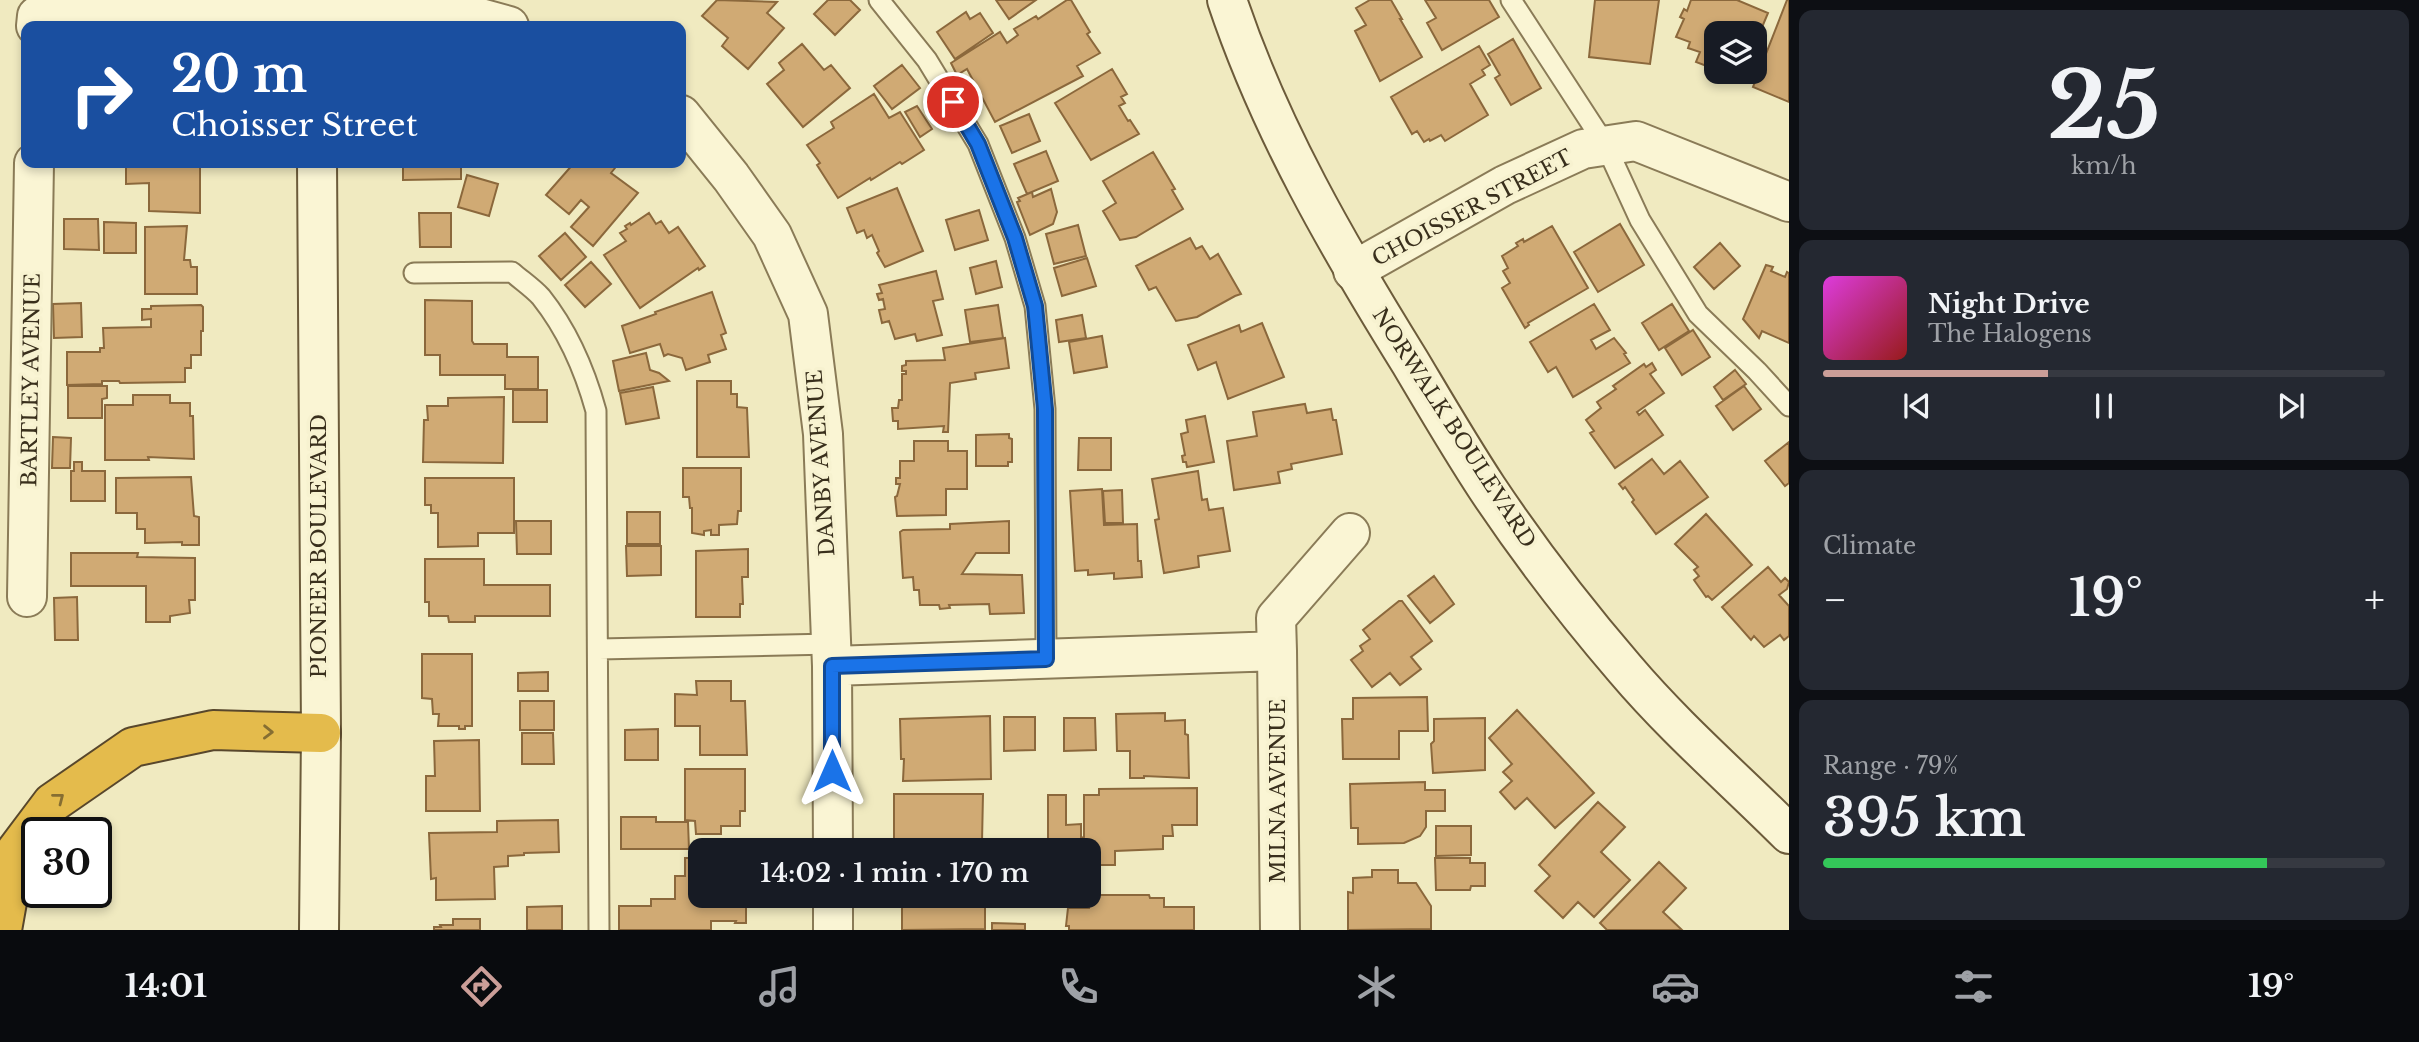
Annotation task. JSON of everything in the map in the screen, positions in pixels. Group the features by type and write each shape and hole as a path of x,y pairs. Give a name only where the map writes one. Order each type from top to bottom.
{"highway":[{"path":"2,930 16,851 52,803 133,747 213,730 320,733"}],"street":[{"name":"NORWALK BOULEVARD","path":"1227,0 1244,53 1283,140 1353,271 1488,489 1577,611 1626,671 1685,733 1789,834"},
{"path":"36,21 37,16 462,13 491,21"},
{"name":"DANBY AVENUE","path":"686,121 731,177 772,236 808,314 823,434 832,655 833,838"},
{"name":"CHOISSER STREET","path":"1353,271 1505,185 1583,149 1636,141 1789,202"},
{"name":"BARTLEY AVENUE","path":"27,597 34,168"},
{"name":"PIONEER BOULEVARD","path":"317,168 319,930"},
{"path":"832,655 1046,659 1277,651 1276,618 1349,533"},
{"name":"MILNA AVENUE","path":"1277,651 1280,930"},
{"path":"833,908 833,930"}],"lane":[{"path":"879,0 927,60 978,144 1015,238 1035,306 1045,409 1046,659"},
{"path":"1511,0 1606,146 1640,220 1698,314 1789,406"},
{"path":"414,273 512,272 540,296 563,330 585,372 596,411 599,930"},
{"path":"599,649 832,655"}],"building":[{"path":"717,0 777,2 767,13 784,28 748,69 722,46 728,38 702,16"},
{"path":"828,0 850,0 860,10 835,35 814,14"},
{"path":"996,0 1036,0 1009,19"},
{"path":"1071,0 1090,32 1087,34 1100,53 1077,66 1083,76 995,122 967,69 957,75 951,63 1000,32 1007,43 1018,35 1014,29 1036,16 1038,19"},
{"path":"1370,0 1391,0 1422,57 1380,81 1355,31 1366,25 1356,8"},
{"path":"1425,0 1489,0 1499,17 1442,50 1427,23 1436,18"},
{"path":"1595,0 1659,0 1650,64 1589,57"},
{"path":"1691,0 1737,0 1768,13 1765,21 1704,21 1704,65 1696,62 1700,52 1688,48 1690,42 1676,37 1684,19 1680,17 1684,9 1687,11"},
{"path":"1789,0 1789,102 1753,87 1754,84 1767,84 1767,51"},
{"path":"966,12 970,19 980,13 993,33 955,59 937,32"},
{"path":"1513,39 1541,88 1511,105 1495,78 1500,75 1488,54"},
{"path":"802,44 824,70 831,65 850,88 803,127 767,84 784,70 779,63"},
{"path":"1479,46 1490,65 1482,70 1485,75 1470,84 1488,115 1445,141 1441,135 1424,142 1417,131 1412,134 1391,97"},
{"path":"902,65 920,88 892,109 874,86"},
{"path":"1112,69 1127,94 1121,97 1125,103 1119,106 1139,134 1091,160 1055,103"},
{"path":"874,94 889,118 900,112 924,150 838,198 817,165 820,163 807,145 834,128 831,122"},
{"path":"917,106 932,129 920,137 905,112"},
{"path":"1029,114 1040,141 1012,153 1000,126"},
{"path":"1046,151 1058,181 1027,194 1014,164"},
{"path":"1153,152 1175,189 1172,190 1183,209 1136,237 1120,240 1103,211 1116,203 1103,181"},
{"path":"126,168 200,168 200,213 149,211 149,183 126,184"},
{"path":"403,168 461,168 461,179 403,180"},
{"path":"570,168 615,168 611,173 638,193 593,246 571,227 589,207 581,200 569,214 546,195"},
{"path":"467,175 498,184 489,216 458,207"},
{"path":"897,188 923,251 885,267 877,253 879,251 872,235 867,238 864,230 857,233 847,208"},
{"path":"1051,189 1057,212 1053,224 1030,235 1017,202 1020,201 1018,198 1032,192 1033,197"},
{"path":"979,210 988,240 955,250 946,220"},
{"path":"419,213 451,213 451,247 420,247"},
{"path":"649,213 656,224 661,221 669,233 678,227 705,266 699,270 698,268 640,308 604,255 626,241 620,233 627,229 625,226"},
{"path":"64,219 98,219 99,250 64,249"},
{"path":"104,222 136,223 136,253 104,253"},
{"path":"1620,224 1644,265 1598,292 1574,252"},
{"path":"1078,225 1086,256 1054,264 1046,234"},
{"path":"187,226 184,260 190,260 191,267 197,267 197,294 145,294 145,227"},
{"path":"1552,226 1588,288 1528,323 1525,328 1502,288 1510,283 1503,271 1508,268 1502,256 1518,246 1516,243 1523,239 1524,242"},
{"path":"565,233 586,257 561,280 539,256"},
{"path":"1190,238 1196,249 1202,246 1210,259 1218,254 1241,294 1197,317 1176,321 1156,287 1149,290 1136,266"},
{"path":"1720,243 1740,266 1714,289 1694,267"},
{"path":"1087,258 1096,286 1062,296 1054,268"},
{"path":"996,261 1002,287 976,294 970,268"},
{"path":"591,262 611,284 585,307 565,285"},
{"path":"1766,265 1773,267 1771,271 1785,277 1787,272 1789,273 1789,343 1762,331 1759,338 1743,319"},
{"path":"936,271 943,299 933,301 942,335 917,341 915,334 895,339 889,321 882,323 879,310 885,309 883,299 879,300 877,294 882,293 879,285"},
{"path":"712,292 726,333 721,335 726,349 708,355 710,362 686,370 682,358 668,354 664,356 660,344 630,353 622,326"},
{"path":"425,300 472,301 474,344 507,344 507,357 538,357 538,389 505,389 505,375 440,375 440,355 425,355"},
{"path":"81,303 82,337 54,338 53,304"},
{"path":"1594,304 1610,330 1591,340 1596,349 1614,338 1630,363 1573,397 1556,367 1548,372 1530,342"},
{"path":"1672,304 1689,331 1659,350 1642,323"},
{"path":"201,305 201,355 191,355 191,368 185,368 185,382 102,381 102,384 67,385 67,352 100,352 100,348 104,348 103,328 151,327 151,319 142,320 142,309 151,309 151,306"},
{"path":"998,305 1003,338 970,342 965,310"},
{"path":"1082,315 1086,338 1059,342 1056,320"},
{"path":"1262,323 1284,377 1228,399 1216,362 1198,370 1188,345 1239,325 1241,332"},
{"path":"1693,330 1710,357 1682,375 1665,348"},
{"path":"1102,336 1107,367 1074,373 1069,342"},
{"path":"1005,338 1009,368 975,373 976,379 950,383 948,432 943,432 944,426 898,429 898,421 893,421 892,408 898,408 899,400 902,400 902,374 906,374 906,371 902,371 902,366 906,365 906,361 945,360 943,348"},
{"path":"646,353 650,370 669,381 619,391 613,361"},
{"path":"1652,363 1656,370 1650,374 1664,393 1637,412 1639,415 1645,410 1663,435 1615,468 1590,433 1594,431 1586,420 1601,408 1597,402 1616,389 1613,386 1644,364 1646,367"},
{"path":"1735,370 1746,384 1723,400 1714,387"},
{"path":"697,381 731,381 731,394 737,394 737,407 747,408 749,457 697,457"},
{"path":"68,386 107,386 107,398 102,399 102,418 68,418"},
{"path":"1744,386 1761,409 1733,430 1716,406"},
{"path":"653,387 659,418 626,424 620,393"},
{"path":"513,390 547,390 547,422 513,422"},
{"path":"133,395 170,395 170,403 190,403 194,459 148,457 149,460 105,460 105,405 133,405"},
{"path":"504,397 503,463 423,462 427,406 448,406 448,398"},
{"path":"1305,404 1307,413 1331,409 1333,420 1336,420 1342,454 1291,464 1292,469 1278,472 1280,483 1234,490 1227,441 1257,436 1253,412"},
{"path":"1205,416 1214,462 1187,467 1186,462 1183,462 1182,456 1185,455 1181,434 1188,432 1186,420"},
{"path":"1009,434 1012,439 1012,462 1008,462 1008,466 976,466 976,435"},
{"path":"53,437 71,438 70,468 52,468"},
{"path":"1079,438 1111,438 1111,470 1078,470"},
{"path":"914,441 948,441 948,451 967,451 967,489 946,489 946,515 897,516 895,497 900,484 896,484 896,478 900,478 900,461 914,461"},
{"path":"1789,442 1789,483 1785,486 1765,461"},
{"path":"1652,459 1664,474 1680,461 1708,497 1656,534 1632,502 1634,500 1625,487 1623,489 1619,484"},
{"path":"74,462 82,462 82,471 105,471 105,501 71,501 71,471 74,471"},
{"path":"683,468 741,468 741,511 738,511 737,524 719,525 719,535 711,535 711,530 704,531 704,535 692,533 692,508 689,497 683,497"},
{"path":"1198,471 1202,500 1207,499 1209,510 1223,508 1230,551 1198,556 1199,567 1164,573 1155,520 1159,519 1152,479"},
{"path":"191,477 194,516 199,517 199,545 182,545 182,542 145,543 145,529 137,529 137,513 116,513 116,478"},
{"path":"425,478 514,478 514,533 478,533 478,546 438,547 438,513 431,513 431,505 425,505"},
{"path":"1102,489 1104,525 1137,524 1138,561 1141,561 1142,577 1114,579 1114,573 1088,575 1088,570 1075,571 1070,491"},
{"path":"1122,490 1123,523 1105,523 1103,491"},
{"path":"627,512 660,512 660,544 627,544"},
{"path":"1706,514 1752,565 1712,600 1706,597 1694,580 1699,576 1694,570 1698,567 1675,544"},
{"path":"516,521 551,521 551,554 517,554"},
{"path":"1009,521 1009,553 976,553 962,574 1022,575 1024,613 990,614 989,604 949,605 950,608 940,609 939,605 920,605 919,590 914,590 913,577 903,578 900,532 950,529 950,524"},
{"path":"626,546 661,546 661,575 627,576"},
{"path":"748,549 748,577 742,577 743,604 740,604 740,617 696,617 696,551"},
{"path":"71,553 138,553 137,557 195,558 195,600 189,600 190,613 170,616 170,622 146,622 146,586 71,586"},
{"path":"425,559 484,559 484,585 550,585 550,616 475,616 475,622 449,622 448,616 429,616 429,602 425,602"},
{"path":"1768,567 1781,582 1785,578 1789,582 1787,589 1779,595 1789,606 1789,636 1784,640 1780,635 1764,647 1754,636 1751,640 1722,607"},
{"path":"1434,576 1454,604 1430,623 1408,596"},
{"path":"77,597 78,640 55,640 54,598"},
{"path":"1402,601 1432,641 1411,657 1421,669 1400,685 1390,673 1372,687 1351,660 1363,651 1360,646 1370,639 1363,630"},
{"path":"422,654 472,654 472,726 459,729 459,726 438,726 439,714 433,714 432,699 422,698"},
{"path":"548,672 548,691 518,691 518,673"},
{"path":"696,681 731,681 731,701 745,701 747,755 700,755 700,726 675,726 675,694 697,695"},
{"path":"1427,697 1428,731 1399,731 1399,759 1343,759 1342,719 1353,719 1353,698"},
{"path":"520,701 554,701 554,730 520,730"},
{"path":"1517,710 1594,793 1555,828 1527,798 1515,809 1500,792 1512,781 1503,772 1512,764 1489,738"},
{"path":"1165,713 1165,721 1185,720 1189,778 1130,778 1130,751 1117,751 1116,714"},
{"path":"990,716 991,779 903,781 900,719"},
{"path":"1004,717 1035,717 1035,750 1004,751"},
{"path":"1064,718 1095,718 1096,750 1064,751"},
{"path":"1485,718 1485,770 1433,773 1431,744 1434,741 1434,719"},
{"path":"658,729 658,760 625,760 625,730"},
{"path":"522,733 553,733 554,764 522,764"},
{"path":"479,740 480,811 426,811 426,776 435,776 434,741"},
{"path":"685,769 745,769 745,811 740,811 740,826 721,826 721,834 696,834 695,821 685,820"},
{"path":"1425,782 1425,790 1445,790 1445,811 1426,811 1426,827 1420,836 1404,843 1358,844 1358,828 1351,828 1350,784"},
{"path":"1197,788 1197,825 1172,825 1173,836 1163,836 1163,849 1115,851 1115,865 1101,865 1101,838 1081,838 1084,837 1084,795 1099,795 1099,789"},
{"path":"894,794 983,794 982,838 894,838"},
{"path":"1048,795 1066,795 1066,825 1081,824 1081,838 1048,838"},
{"path":"1598,802 1625,827 1601,852 1630,880 1594,917 1578,902 1563,918 1535,891 1550,876 1539,865"},
{"path":"621,817 656,817 656,822 688,822 688,849 621,849"},
{"path":"558,820 559,852 508,856 508,866 494,867 495,899 436,900 436,878 431,879 429,833 497,832 497,821"},
{"path":"1436,826 1471,826 1471,855 1436,856"},
{"path":"685,858 688,858 688,908 746,908 746,923 711,921 711,930 619,930 619,906 651,906 651,899 675,899 675,876 685,876"},
{"path":"1435,858 1470,858 1470,863 1485,863 1485,886 1471,886 1470,890 1436,890"},
{"path":"1659,862 1686,888 1663,912 1682,930 1607,930 1600,923"},
{"path":"1372,870 1398,870 1398,883 1416,883 1431,906 1431,929 1348,930 1348,892 1353,893 1353,878 1372,877"},
{"path":"1101,895 1149,895 1150,898 1164,898 1164,907 1194,907 1194,930 1069,930 1069,926 1066,926 1068,908 1101,908"},
{"path":"562,906 562,930 527,930 527,907"},
{"path":"902,908 985,908 985,929 902,930"},
{"path":"453,919 480,919 480,930 434,930 434,927 441,927 440,925 453,925"},
{"path":"992,923 1025,924 1025,930 992,930"}],"route":[{"path":"832,771 832,666 1046,659 1045,409 1035,306 1015,238 978,144 953,102"}]}
